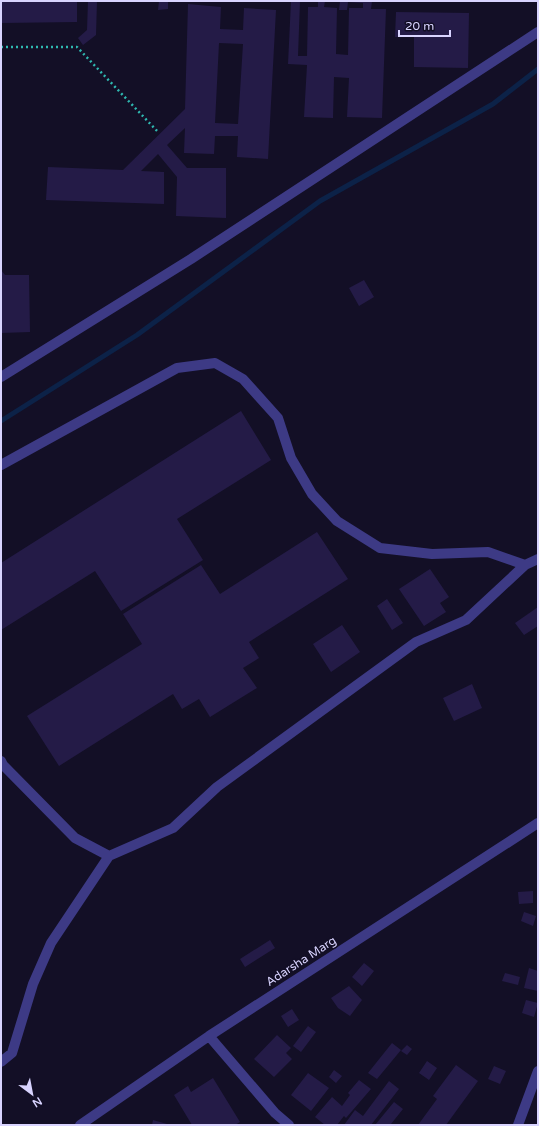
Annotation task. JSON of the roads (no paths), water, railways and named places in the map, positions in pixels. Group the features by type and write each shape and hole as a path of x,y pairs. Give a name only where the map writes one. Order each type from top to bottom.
{"street":[{"path":"1,377 191,259 538,32"},
{"path":"1,465 177,368 215,363 243,379 278,418 291,458 301,476 312,494 337,521 380,548 432,554 488,552 525,565"},
{"path":"1,1062 12,1053 33,984 51,943 109,856 173,828 217,787 416,642 466,620 525,565 538,559"},
{"path":"1,761 3,765 75,838 109,856"},
{"name":"Adarsha Marg","path":"80,1125 209,1036 538,823"},
{"path":"209,1036 275,1113 289,1125"},
{"path":"518,1125 538,1071"}],"waterway":[{"path":"1,421 137,335 320,201 493,104 538,69"}]}
